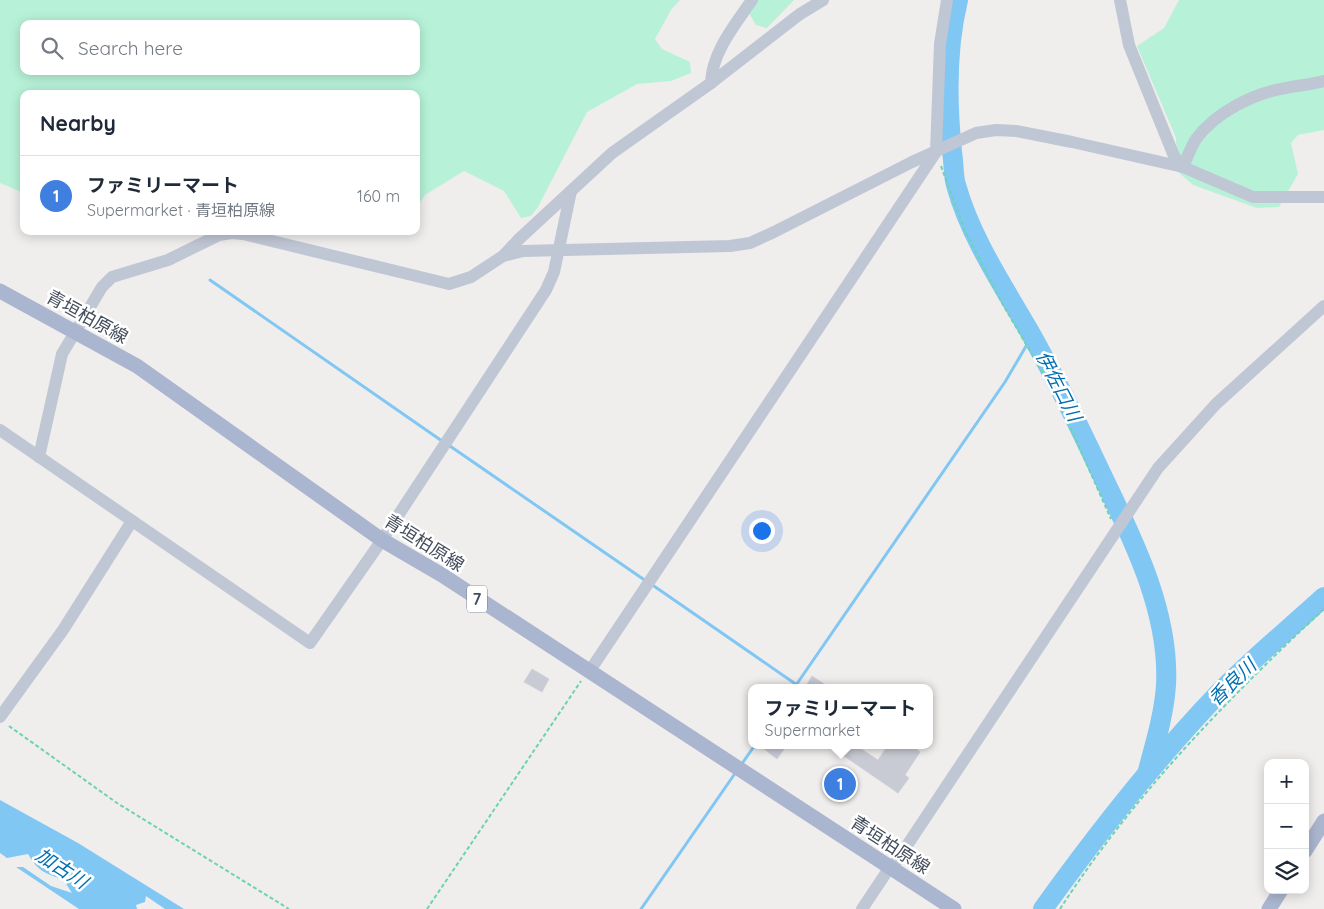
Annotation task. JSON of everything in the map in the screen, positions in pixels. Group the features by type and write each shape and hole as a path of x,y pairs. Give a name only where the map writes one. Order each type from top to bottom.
{"main road":[{"name":"青垣柏原線","path":"0,291 137,366 382,540 442,575 954,909"},
{"path":"1306,849 1324,821"},
{"path":"1273,908 1278,894"}],"street":[{"path":"711,83 711,72 726,37 752,0"},
{"path":"245,235 450,284 471,277 503,256 612,153 711,83 800,14 823,0"},
{"path":"588,671 946,147 940,44 947,0"},
{"path":"1120,0 1129,45 1174,156 1183,167"},
{"path":"1183,167 1196,139 1217,118 1265,93 1324,81"},
{"path":"503,256 559,249 730,246 750,242 976,133 996,130 1016,131 1183,167 1253,197 1324,197"},
{"path":"0,430 310,643 382,540 546,290 554,272 571,191"},
{"path":"39,457 62,354 102,287 112,277 168,260 219,235"},
{"path":"862,909 1158,468 1216,404 1324,306"},
{"path":"4,721 132,522"}],"path":[{"path":"946,147 965,231 1002,303 1057,397 1116,531"},
{"path":"1060,909 1088,866 1160,774 1228,701 1324,609"},
{"path":"427,909 588,671"},
{"path":"4,721 117,802 289,909"}],"green space":[{"path":"0,0 680,0 671,10 655,39 662,49 690,62 691,73 671,81 637,84 587,112 538,207 531,216 521,218 504,191 464,171 425,195 420,203 420,90 20,90 20,192 0,183"},
{"path":"750,0 794,0 767,28 756,25 750,15"},
{"path":"1179,0 1324,0 1324,130 1298,135 1291,143 1298,174 1279,207 1257,208 1193,185 1177,171 1176,138 1137,46 1164,28"}],"water":[{"name":"加古川","path":"0,800 78,843 184,909 165,909 146,896 145,902 136,905 137,909 79,909 16,867 23,867 51,886 72,893 63,879 42,871 28,854 7,858 0,853"}],"building":[{"path":"532,669 549,679 542,692 524,682"},
{"path":"812,676 824,684 807,684"},
{"path":"764,749 784,749 777,759"},
{"path":"834,749 861,749 878,760 885,749 916,749 920,752 905,775 909,778 898,793"},
{"path":"833,770 857,786 847,801 823,785"}],"waterway":[{"name":"伊佐口川","path":"958,0 951,38 949,95 954,177 962,204 978,241 1057,382 1125,523 1147,576 1162,630 1166,658 1165,696 1147,774"},
{"path":"210,280 442,441"},
{"path":"797,684 1005,382 1032,336"},
{"path":"447,444 646,581"},
{"path":"651,584 796,684"},
{"name":"香良川","path":"1043,909 1127,798 1194,719 1244,669 1324,597"},
{"path":"741,765 752,749"},
{"path":"641,909 736,772"}],"place":[{"name":"ファミリーマート","path":"840,784"}]}
